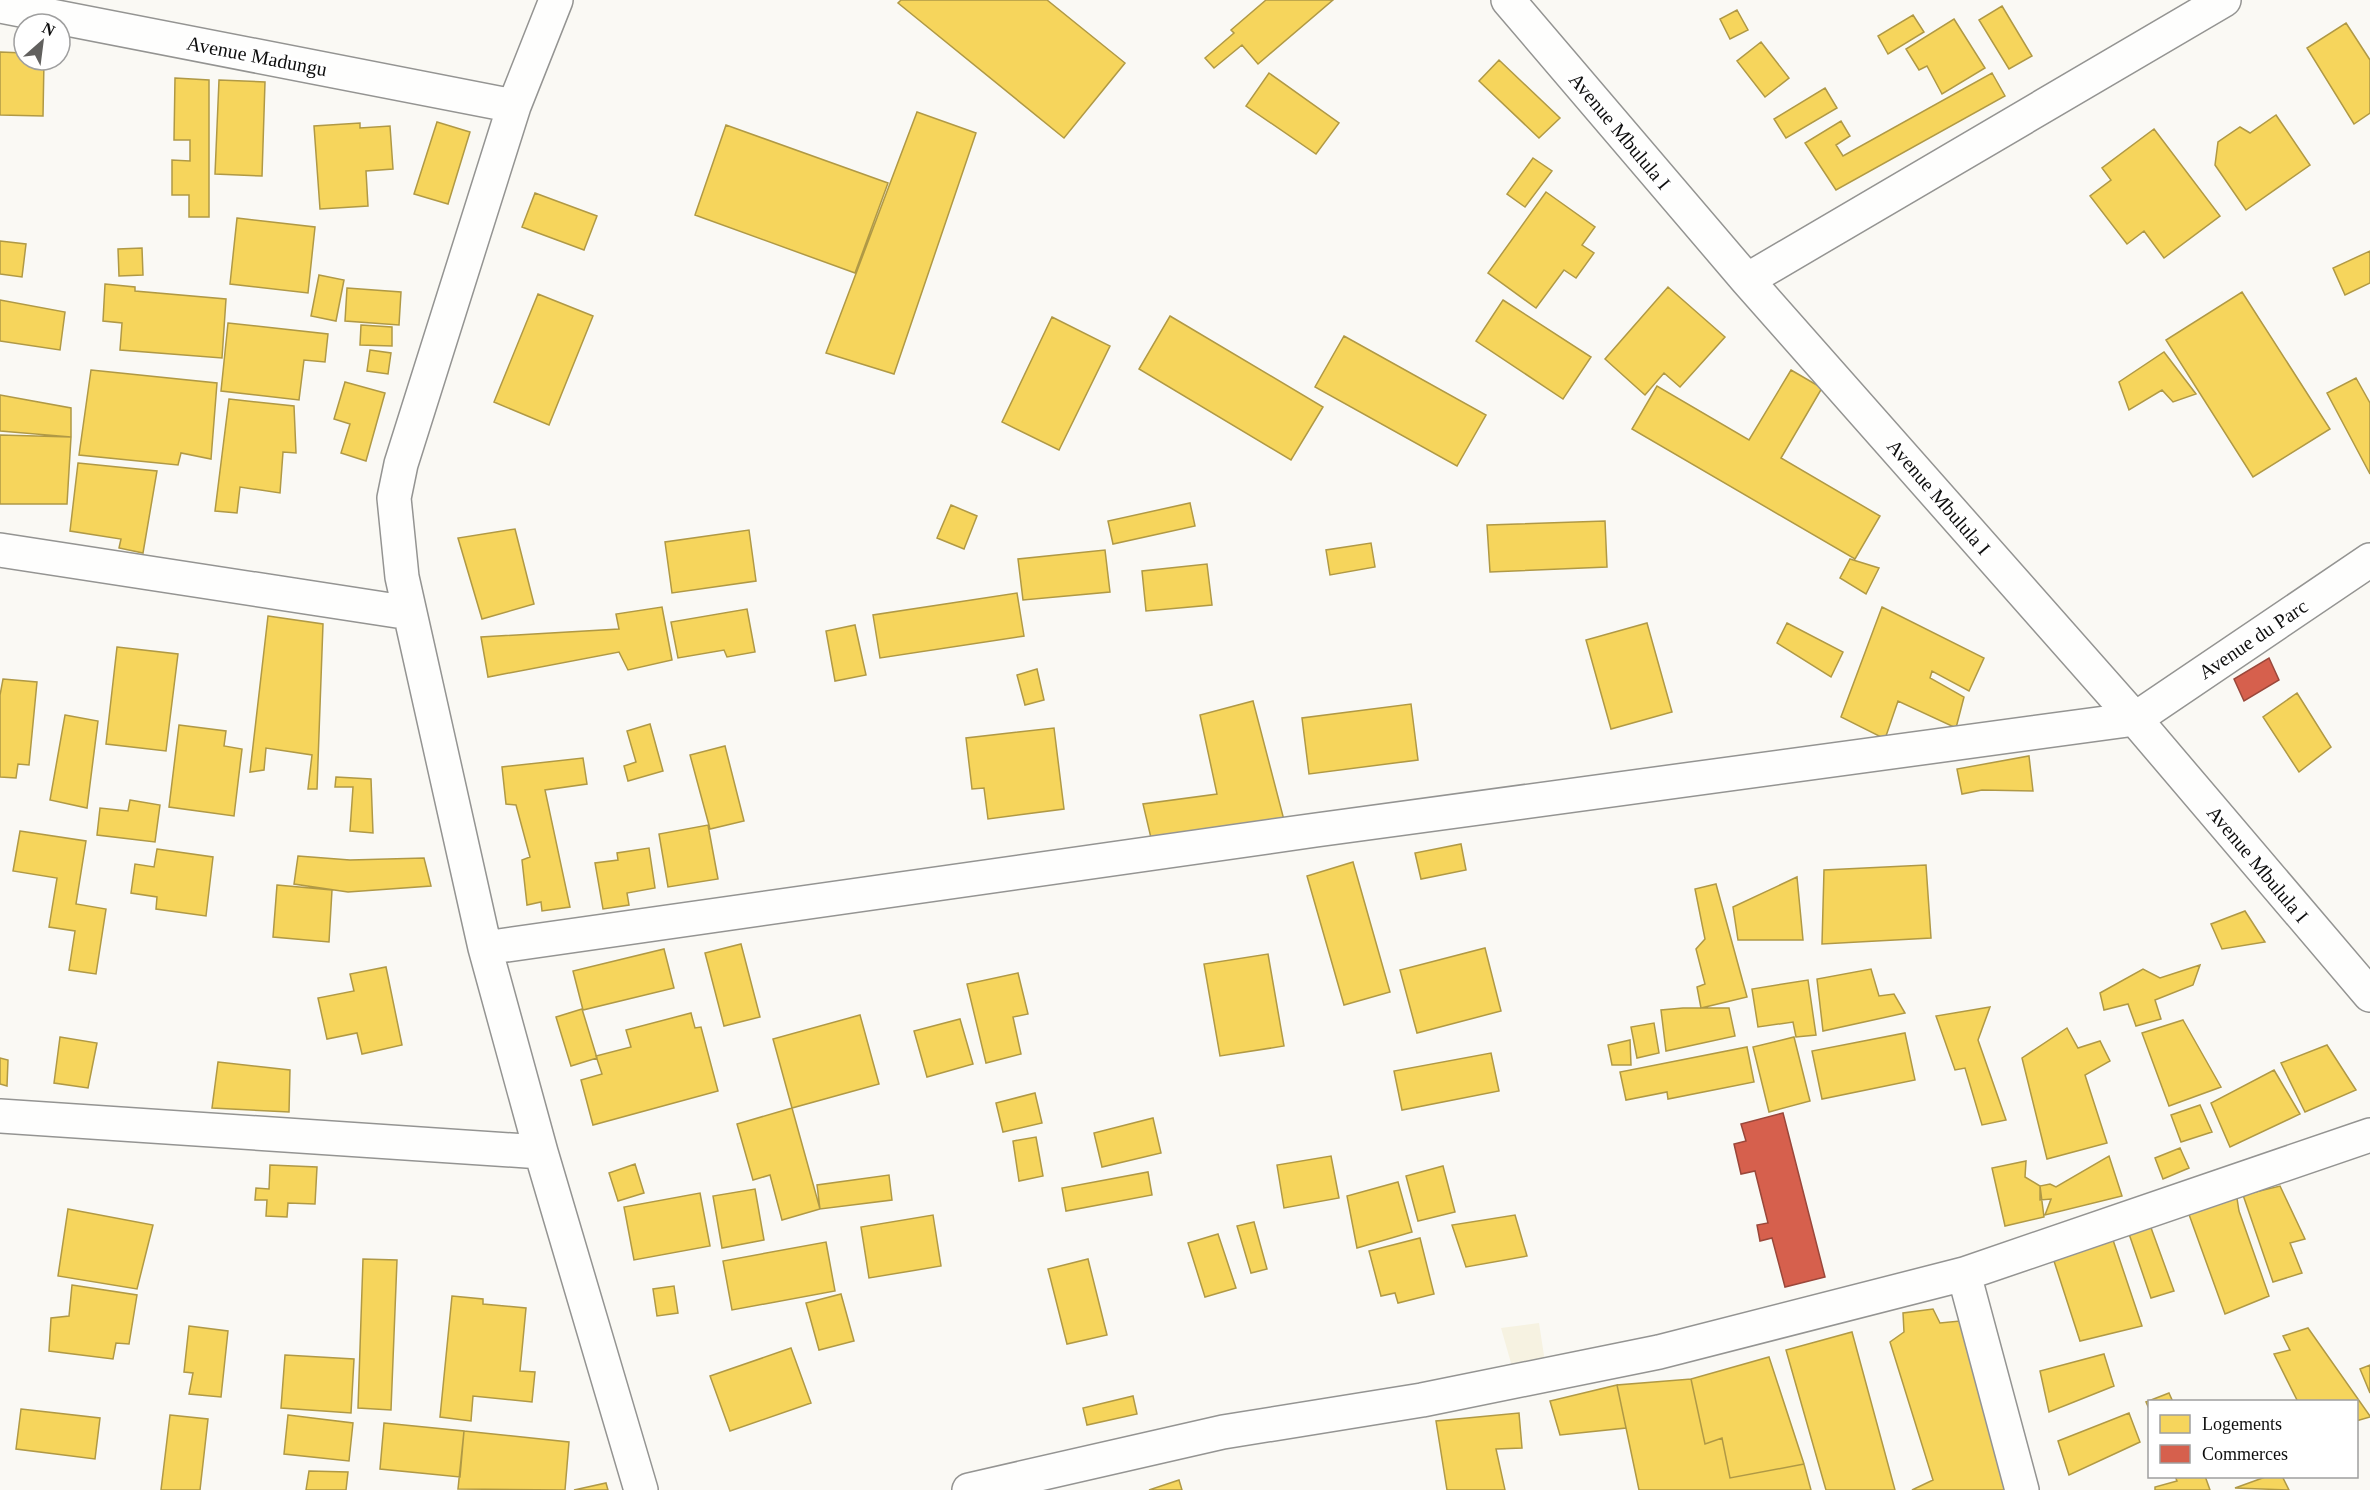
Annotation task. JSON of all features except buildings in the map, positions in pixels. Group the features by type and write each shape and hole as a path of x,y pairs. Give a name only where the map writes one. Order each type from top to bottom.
{"street":[{"path":"555,0 514,106 399,475 394,498 395,525 402,577 485,948 541,1152 642,1490"},
{"name":"Avenue Mbulula I","path":"1509,0 1747,280 2135,719 2370,995"},
{"path":"1747,280 2224,0"},
{"name":"Avenue Madungu","path":"0,6 514,106"},
{"path":"0,549 410,613"},
{"name":"Avenue du Parc","path":"2135,719 2370,560"},
{"path":"485,948 1316,830 2135,719"},
{"path":"0,1116 541,1152"},
{"path":"969,1490 1223,1432 1422,1400 1659,1352 1964,1274 2370,1135"},
{"path":"1964,1274 2022,1490"}],"shaded area":[{"path":"1539,1323 1545,1362 1513,1370 1501,1328"}]}
